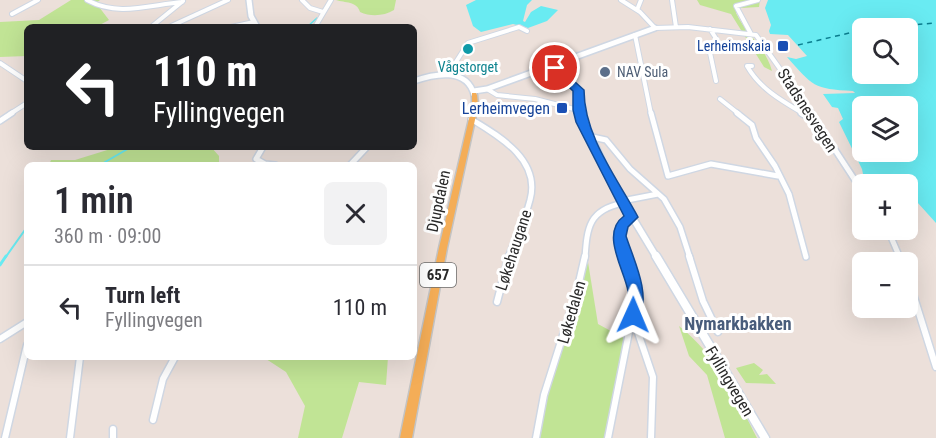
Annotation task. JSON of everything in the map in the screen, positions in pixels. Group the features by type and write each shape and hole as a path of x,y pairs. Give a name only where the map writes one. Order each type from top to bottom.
{"main road":[{"name":"Djupdalen","path":"406,438 476,99 474,93"}],"street":[{"path":"12,14 38,0"},
{"path":"87,0 124,10 183,1"},
{"path":"176,24 228,0"},
{"path":"249,0 255,24"},
{"path":"302,0 310,8 323,12"},
{"path":"317,24 331,0"},
{"path":"621,0 637,10 656,28"},
{"path":"637,10 641,0"},
{"path":"672,0 676,27"},
{"name":"Stadsnesvegen","path":"758,0 736,6 751,34 756,35 762,42 852,176"},
{"path":"155,24 183,1"},
{"path":"449,74 468,43 519,27 527,31"},
{"path":"417,80 435,74 449,74 466,82 474,93 656,28 710,29 751,34"},
{"path":"710,29 717,40 709,48 716,81"},
{"path":"635,35 654,130 668,176 711,164 778,176"},
{"path":"0,63 24,79"},
{"name":"Fyllingvegen","path":"552,65 579,90 578,110 588,136 622,202 765,438"},
{"path":"752,66 747,66 754,79 771,94 816,122"},
{"path":"487,89 497,95 535,99 578,110"},
{"path":"720,99 752,125 756,138 775,166 789,194 806,257"},
{"path":"0,121 24,105"},
{"name":"Løkehaugane","path":"472,116 522,157 530,183 531,198 507,261 496,302"},
{"name":"Fyllingvegen","path":"588,136 598,135 606,139 628,167 669,206 685,238 699,290 718,332"},
{"path":"260,150 256,159 266,162"},
{"path":"353,162 364,150"},
{"path":"622,202 658,194"},
{"name":"Løkedalen","path":"536,438 541,404 563,341 583,270 589,226 601,210 622,202"},
{"path":"632,217 622,224 620,236 636,294 634,323 649,360 652,377 651,438"},
{"path":"918,310 936,367"},
{"path":"608,438 630,327 634,323"},
{"path":"1,338 24,324"},
{"path":"5,438 24,358"},
{"path":"70,438 80,360"},
{"path":"153,420 163,379 173,360"},
{"path":"113,429 113,438"}],"green space":[{"path":"71,0 100,0 96,3 109,20 102,24 24,24 24,56 0,57 0,22 39,20"},
{"path":"336,0 396,0 394,10 386,14 373,15 360,12 353,4"},
{"path":"697,0 760,0 759,7 741,8 736,13 761,48 772,71 764,67 731,14 700,5"},
{"path":"107,150 214,150 219,156 219,162 50,162 51,160 75,160"},
{"path":"588,262 598,324 631,342 608,438 535,438 565,330"},
{"path":"679,326 715,364 733,392 757,438 725,438 707,375 689,356"},
{"path":"268,360 388,360 386,385 359,382 342,438 298,438 305,406 286,372"},
{"path":"754,363 763,370 759,375 767,374 776,384 746,383 736,368"}],"water":[{"path":"476,0 532,0 527,5 523,21 525,22 531,12 541,6 558,10 547,21 528,28 513,24 481,32 473,26 466,5"},
{"path":"768,0 936,0 936,223 918,203 918,174 863,174 859,162 918,162 918,96 852,96 852,149 839,122 843,119 838,108 832,107 823,94 855,93 821,87 809,80 787,57 796,59 807,56 788,35 770,34 771,25 765,8"}],"waterway":[{"path":"310,24 317,18"},
{"path":"105,162 126,150"},
{"path":"5,258 24,231"},
{"path":"0,265 6,256"}],"ferry route":[{"path":"918,24 936,23"},
{"path":"798,45 852,32"}],"place":[{"name":"Lerheimskaia","path":"783,46"},
{"name":"Vågstorget","path":"468,49"},
{"name":"NAV Sula","path":"605,72"},
{"name":"Lerheimvegen","path":"562,108"}],"district":[{"name":"Nymarkbakken","path":"738,324"}],"route":[{"path":"555,68 579,90 578,110 582,122 614,187 632,217 626,219 622,224 620,241 635,288 636,301 633,315"}]}
